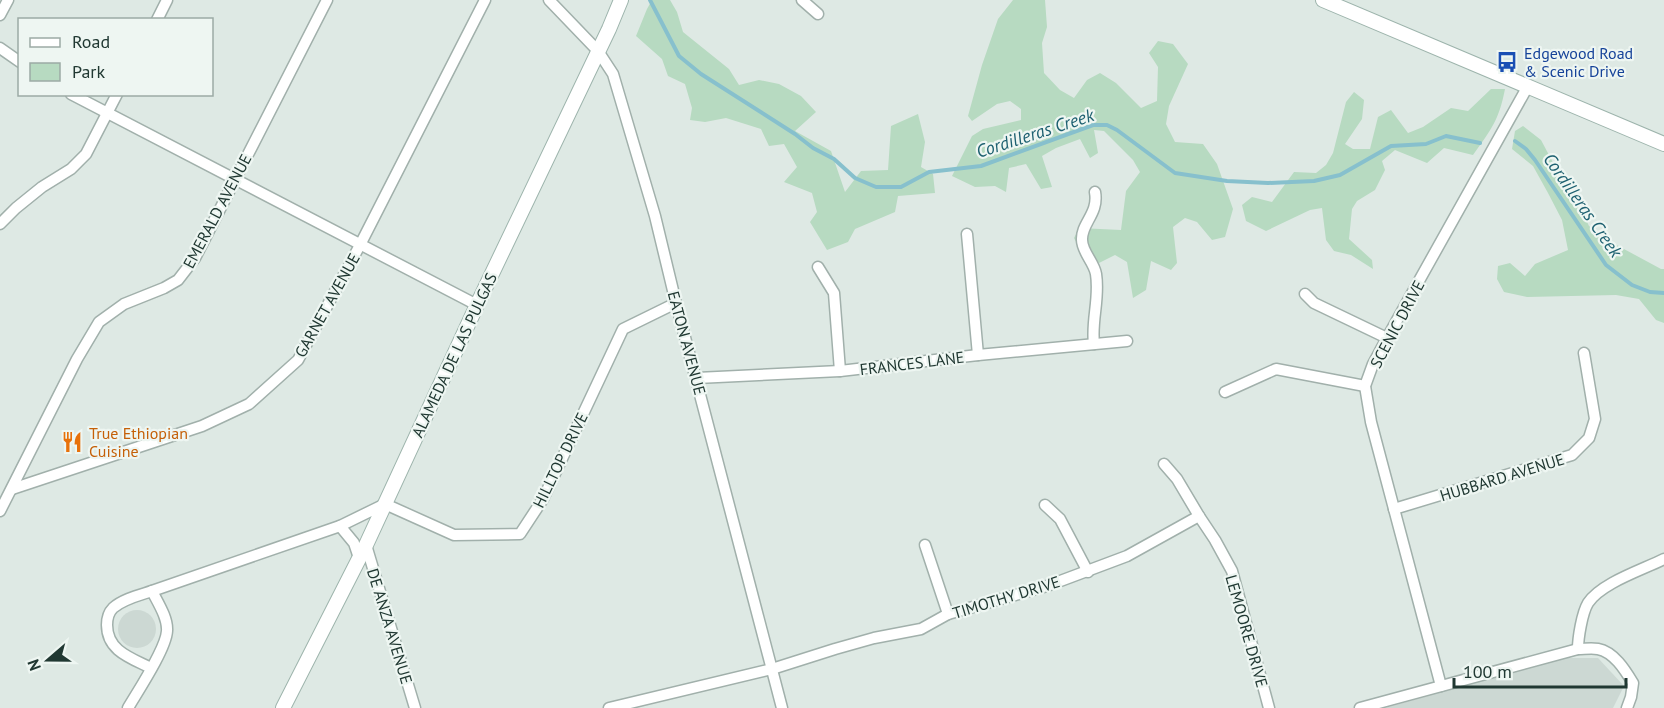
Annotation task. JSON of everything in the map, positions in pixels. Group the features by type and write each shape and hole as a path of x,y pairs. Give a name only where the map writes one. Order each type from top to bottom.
{"main road":[{"name":"ALAMEDA DE LAS PULGAS","path":"283,708 366,545 621,0"},
{"path":"1323,0 1664,144"}],"street":[{"path":"0,15 8,0"},
{"path":"158,18 167,0"},
{"name":"EMERALD AVENUE","path":"0,511 77,359 99,322 123,304 178,280 195,258 327,0"},
{"name":"GARNET AVENUE","path":"12,489 202,426 249,404 298,360 360,245 485,0"},
{"name":"EATON AVENUE","path":"549,0 598,51 614,74 655,216 782,708"},
{"path":"802,0 818,14"},
{"path":"0,48 18,62"},
{"name":"SCENIC DRIVE","path":"1442,686 1371,422 1365,386 1373,364 1387,338 1528,86"},
{"path":"75,96 477,305"},
{"path":"0,224 16,207 71,169 86,154 116,96"},
{"path":"1094,344 1092,328 1097,309 1096,274 1082,244 1082,234 1095,209 1095,192"},
{"path":"967,234 978,355"},
{"path":"818,267 834,293 840,371"},
{"path":"1305,294 1314,303 1387,338"},
{"name":"HILLTOP DRIVE","path":"385,504 454,535 520,534 543,499 623,329 676,303"},
{"name":"FRANCES LANE","path":"697,378 840,371 1127,341"},
{"name":"HUBBARD AVENUE","path":"1394,509 1572,455 1590,438 1595,419 1584,353"},
{"path":"1225,392 1276,369 1365,386"},
{"name":"LEMOORE DRIVE","path":"1164,464 1177,479 1232,571 1269,708"},
{"path":"151,669 118,651 111,644 107,632 107,620 111,609 153,591 340,526 385,504"},
{"path":"1045,505 1060,519 1088,572"},
{"name":"TIMOTHY DRIVE","path":"609,708 772,669 874,638 921,629 948,614 1088,572 1127,556 1199,516"},
{"path":"340,526 354,543 359,558"},
{"name":"DE ANZA AVENUE","path":"366,545 415,708"},
{"path":"925,545 948,614"},
{"path":"1578,649 1586,606 1595,595 1604,588 1664,559"},
{"path":"128,708 151,669 167,631 166,620 153,591"},
{"path":"1360,708 1578,649 1598,649 1617,660 1633,683 1627,708"}],"shaded area":[{"path":"137,610 151,615 156,629 151,643 137,648 123,643 118,629 123,615"},
{"path":"1564,658 1598,658 1624,686 1613,708 1385,708"}],"green space":[{"path":"652,0 670,0 677,12 683,32 729,69 739,85 759,80 779,84 801,96 816,112 795,131 831,151 845,192 861,171 888,170 891,126 918,114 925,142 921,167 933,174 935,193 898,196 895,212 855,229 848,242 827,250 810,222 817,212 812,193 784,182 797,167 784,144 769,146 761,129 726,118 705,122 690,120 692,108 685,84 668,76 662,59 636,36"},
{"path":"1013,0 1045,0 1047,27 1042,43 1044,73 1060,90 1074,98 1087,80 1100,73 1116,83 1141,108 1157,101 1158,67 1149,53 1158,41 1173,44 1188,64 1169,106 1166,124 1175,142 1203,144 1217,164 1233,209 1225,237 1212,240 1197,222 1185,218 1173,227 1177,263 1171,270 1151,261 1146,290 1133,298 1127,262 1115,255 1099,263 1083,255 1074,238 1079,228 1121,230 1126,191 1140,172 1133,160 1104,131 1094,130 1098,153 1090,158 1080,139 1042,156 1052,187 1041,189 1026,164 1009,168 1006,192 995,186 975,187 952,176 972,136 983,129 1021,120 1021,109 1010,101 997,104 972,121 968,116 998,19"},
{"path":"1491,89 1505,89 1503,100 1494,124 1473,155 1444,148 1427,163 1395,150 1382,161 1385,170 1375,190 1357,201 1352,209 1349,239 1372,260 1373,269 1351,255 1334,251 1326,240 1322,208 1310,210 1266,231 1246,221 1242,205 1252,197 1272,202 1294,172 1316,173 1326,165 1333,153 1346,102 1354,92 1364,100 1362,119 1345,144 1353,149 1370,149 1378,117 1391,110 1408,133 1423,127 1451,108 1468,111"},
{"path":"1523,126 1541,140 1575,197 1589,226 1611,242 1664,269 1664,323 1656,320 1639,299 1616,295 1527,297 1504,292 1497,279 1498,266 1510,263 1525,276 1535,264 1568,250 1562,220 1548,193 1533,166 1512,149 1515,131"}],"waterway":[{"name":"Cordilleras Creek","path":"650,0 679,56 701,74 813,148 834,159 855,178 876,187 901,187 929,172 981,166 1093,125 1107,125 1117,130 1175,173 1227,181 1268,183 1314,181 1340,175 1391,146 1426,144 1446,136 1480,143"},
{"name":"Cordilleras Creek","path":"1515,141 1535,160 1606,265 1632,285 1650,292 1664,293"}],"place":[{"name":"Edgewood Road & Scenic Drive","path":"1507,62"},
{"name":"True Ethiopian Cuisine","path":"72,442"}]}
